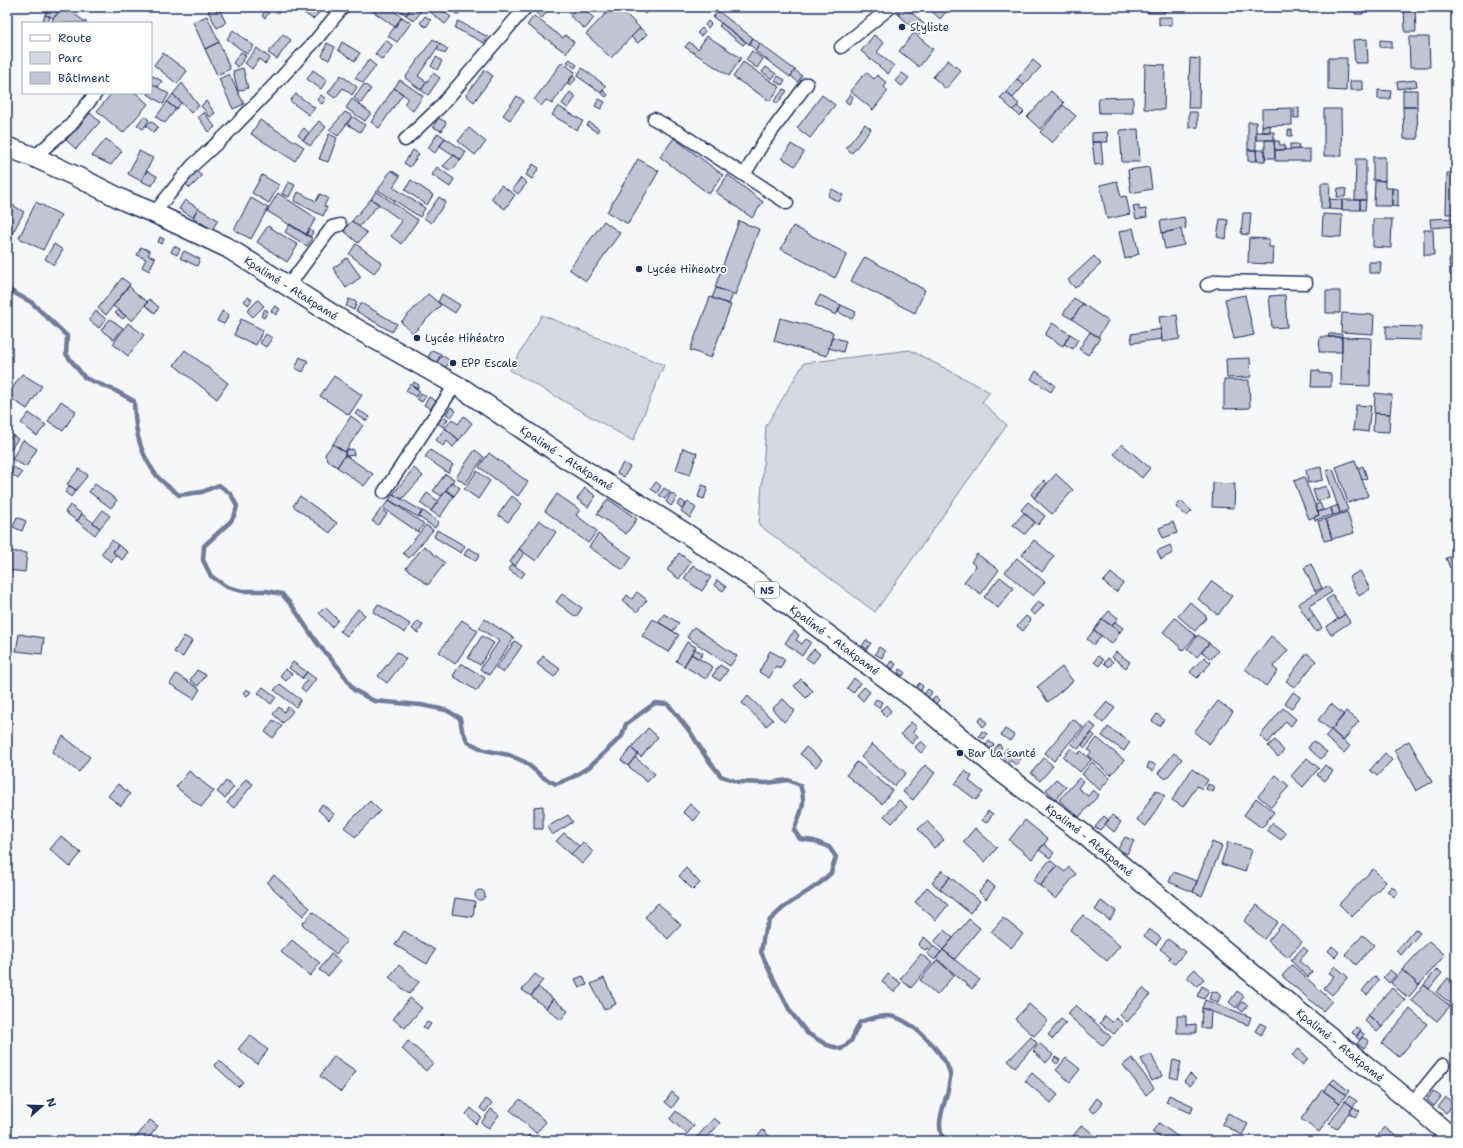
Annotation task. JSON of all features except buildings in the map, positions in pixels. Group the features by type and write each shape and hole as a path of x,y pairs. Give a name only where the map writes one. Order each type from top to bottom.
{"main road":[{"name":"Kpalimé - Atakpamé","path":"7,147 34,157 86,181 124,201 154,213 228,248 343,321 455,385 570,461 688,534 749,576 914,699 1004,774 1081,832 1271,990 1412,1103 1456,1141"}],"street":[{"path":"154,213 192,166 226,135 278,81 315,41 343,7"},
{"path":"405,140 439,108 526,7"},
{"path":"841,47 891,7"},
{"path":"744,175 763,143 807,84"},
{"path":"34,157 70,126 95,94"},
{"path":"654,119 680,133 787,202"},
{"path":"288,286 332,227 340,225"},
{"path":"1207,285 1216,281 1306,283"},
{"path":"384,492 455,385"},
{"path":"1412,1103 1443,1065"}],"green space":[{"path":"542,315 664,365 633,441 510,370"},
{"path":"910,350 990,392 982,402 1007,425 875,612 759,525 766,426 804,363"}],"waterway":[{"path":"7,289 31,302 67,336 66,354 85,378 114,390 134,401 135,420 141,447 156,475 162,481 179,495 202,492 219,485 231,494 237,506 235,514 231,521 204,546 203,560 211,576 227,587 242,591 266,591 282,594 293,607 317,643 339,668 354,690 374,701 421,705 446,710 460,718 462,730 468,742 484,750 509,755 525,762 544,778 556,784 573,777 589,767 622,736 626,724 655,703 668,704 691,733 706,757 721,776 738,782 767,783 788,780 800,785 803,802 801,813 794,830 800,839 814,841 829,847 836,857 831,873 820,883 783,908 770,920 764,934 761,952 790,1011 807,1033 827,1045 841,1049 851,1041 860,1022 887,1016 905,1022 934,1046 947,1065 950,1073 949,1085 940,1121 940,1128 945,1141"}],"place":[{"name":"Styliste","path":"902,27"},
{"name":"Lycée Hiheatro","path":"639,269"},
{"name":"Lycée Hihéatro","path":"417,338"},
{"name":"EPP Escale","path":"453,363"},
{"name":"Bar La santé","path":"960,753"}]}
